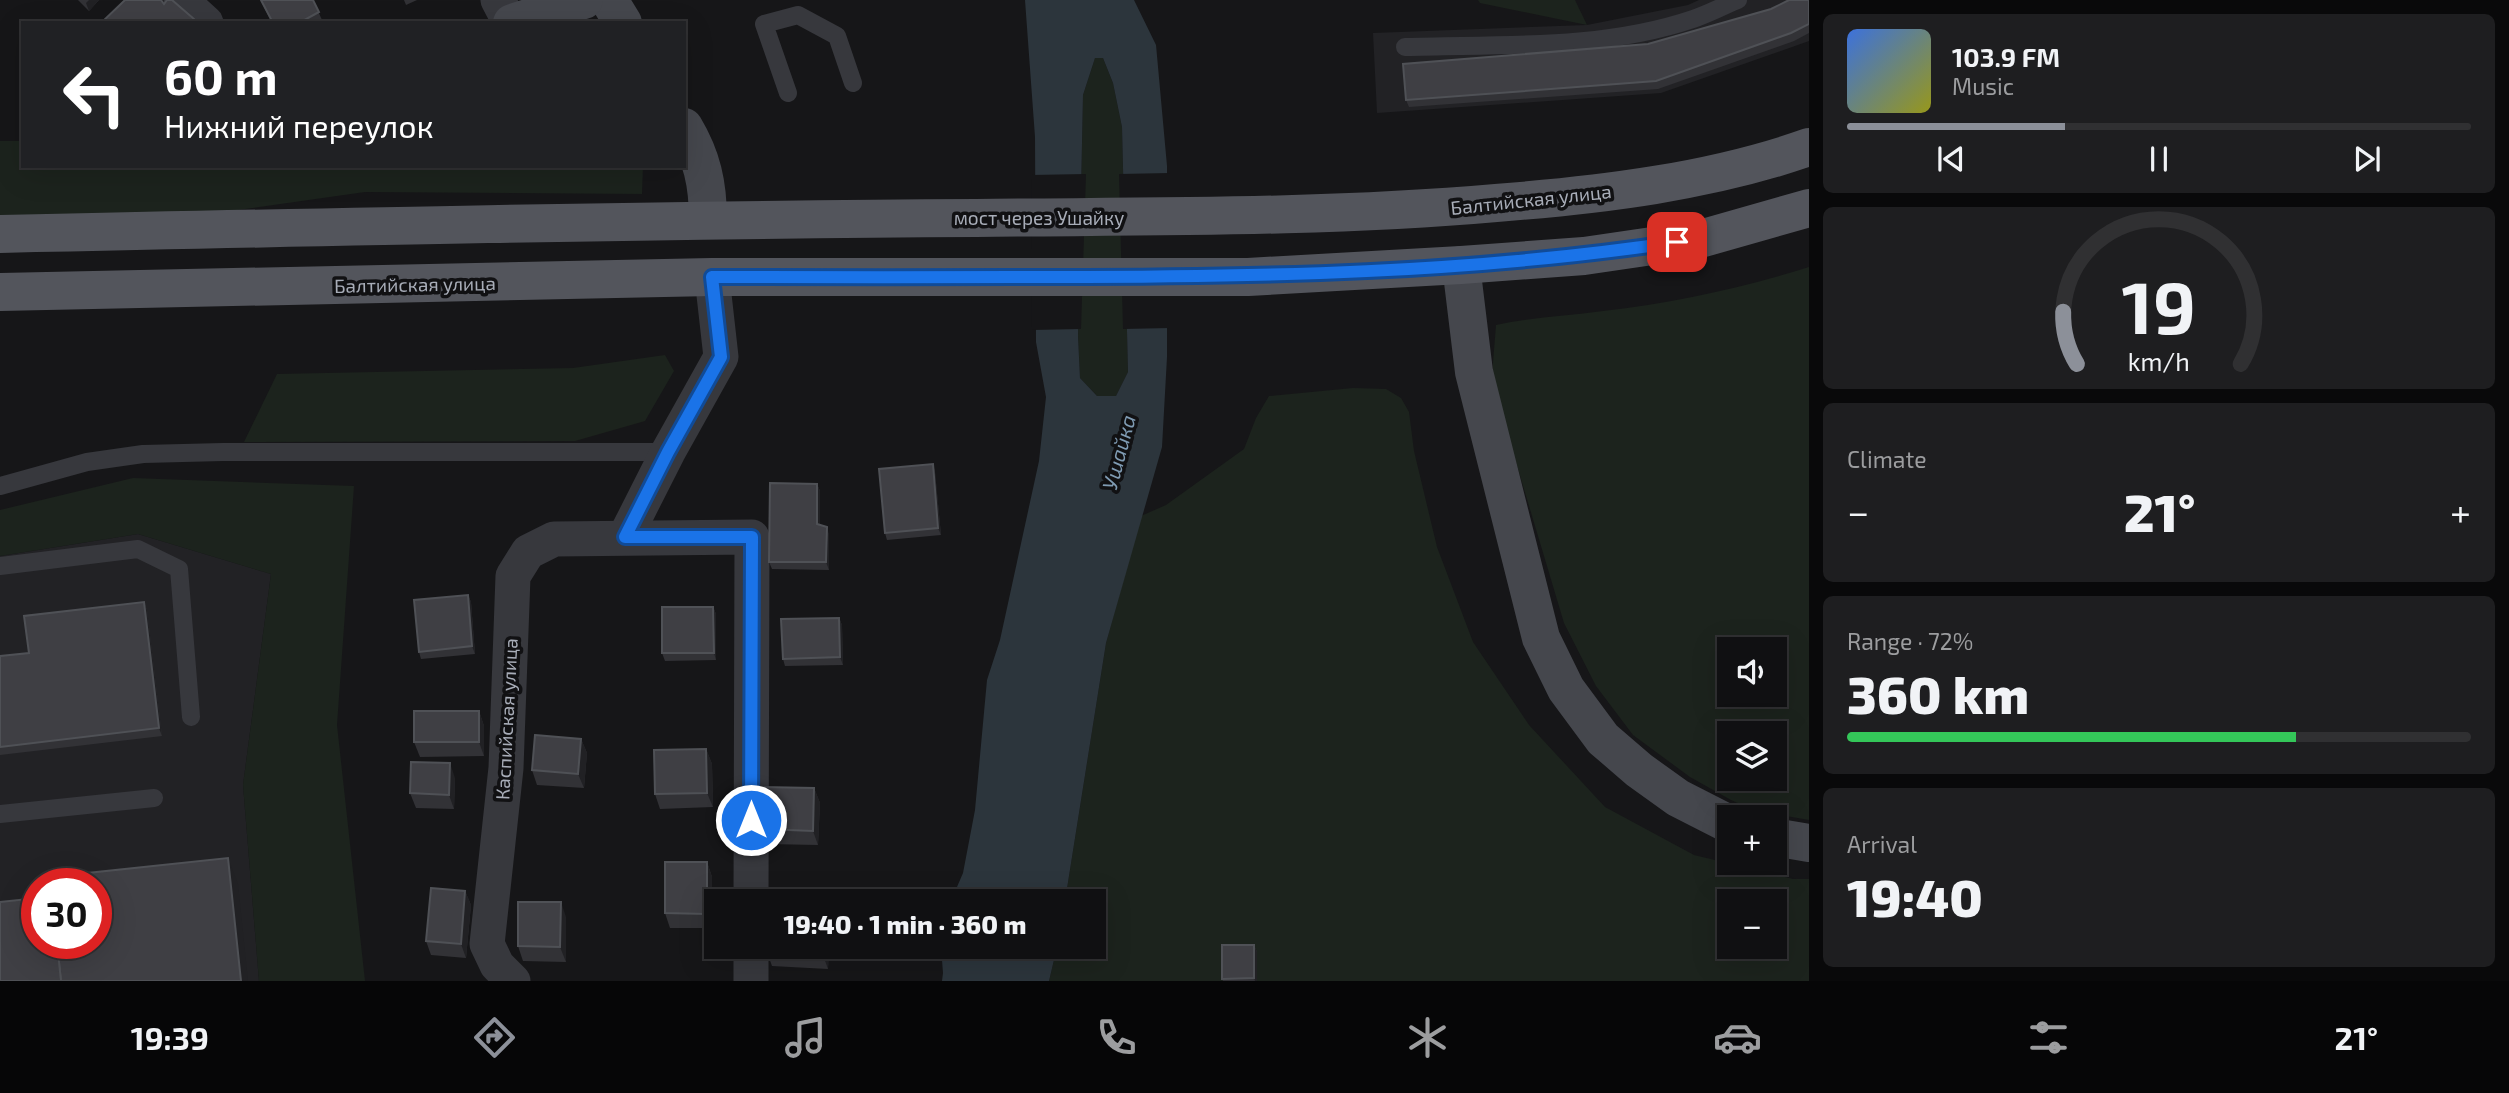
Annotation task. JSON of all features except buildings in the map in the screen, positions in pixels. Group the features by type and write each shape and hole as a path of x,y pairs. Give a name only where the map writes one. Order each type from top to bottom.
{"main road":[{"name":"Балтийская улица","path":"1248,216 1441,208 1587,196 1697,176 1782,157 1809,147"},
{"path":"1461,265 1584,256 1700,239 1809,208"},
{"name":"мост через Ушайку","path":"708,219 1248,216"},
{"path":"0,234 708,219"},
{"name":"Балтийская улица","path":"0,292 712,277 1248,277 1461,265"}],"street":[{"path":"181,0 204,21"},
{"path":"498,0 510,21"},
{"path":"517,21 584,0"},
{"path":"609,0 622,21"},
{"path":"686,130 696,146 704,169 708,191 708,219"},
{"path":"1461,265 1474,372 1541,638 1566,689 1603,738 1639,770 1678,797 1717,818"},
{"path":"625,537 721,357 712,277"},
{"name":"Каспийская улица","path":"513,981 496,965 487,944 506,768 513,576 528,552 554,539 752,537 751,889"},
{"path":"1787,839 1809,843"},
{"path":"751,959 751,981"}],"lane":[{"path":"1405,47 1553,42 1622,36 1692,19 1738,0"},
{"path":"788,93 764,23 795,8 837,36 853,83"},
{"path":"0,486 87,462 143,454 668,452"},
{"path":"0,566 138,549 179,569 191,717"},
{"path":"0,814 154,797"}],"shaded area":[{"path":"1478,0 1575,0 1587,25 1480,3"},
{"path":"1699,0 1809,0 1809,41 1661,93 1377,113 1373,33 1587,25 1688,5"},
{"path":"1095,58 1103,58 1113,83 1122,127 1128,372 1116,396 1097,396 1080,378 1078,336 1083,95"},
{"path":"0,141 21,141 21,168 643,168 642,194 365,192 203,215 0,218"},
{"path":"1809,267 1809,820 1787,816 1787,805 1742,805 1690,777 1633,735 1596,686 1564,623 1507,432 1491,388 1496,325 1655,304 1733,288"},
{"path":"665,355 674,371 645,421 575,441 244,442 277,374 573,368"},
{"path":"1353,388 1386,389 1401,398 1409,412 1414,451 1437,547 1473,642 1529,725 1605,807 1694,855 1717,861 1717,875 1776,875 1809,879 1809,981 1049,981 1054,959 1106,959 1106,889 1067,889 1106,643 1141,516 1166,505 1244,449 1256,418 1269,396"},
{"path":"133,478 354,486 337,725 365,981 259,981 243,785 271,574 138,534 0,556 0,510"},
{"path":"138,534 271,574 243,785 259,981 0,981 0,556"}],"water":[{"name":"Ушайка","path":"1025,0 1134,0 1156,45 1167,166 1167,357 1162,447 1106,643 1067,889 956,889 963,873 975,810 987,680 1000,640 1039,461 1046,397 1036,342 1035,137","holes":["1095,58 1103,58 1113,83 1122,127 1128,372 1116,396 1097,396 1080,378 1078,336 1083,95"]},
{"path":"942,959 1054,959 1049,981 942,981"}],"pier":[{"path":"1170,173 1170,328 1123,329 1119,174"},
{"path":"1086,174 1081,329 1032,330 1031,175"}],"route":[{"path":"751,820 752,537 625,537 721,357 712,277 1248,277 1584,256 1677,242"}]}
